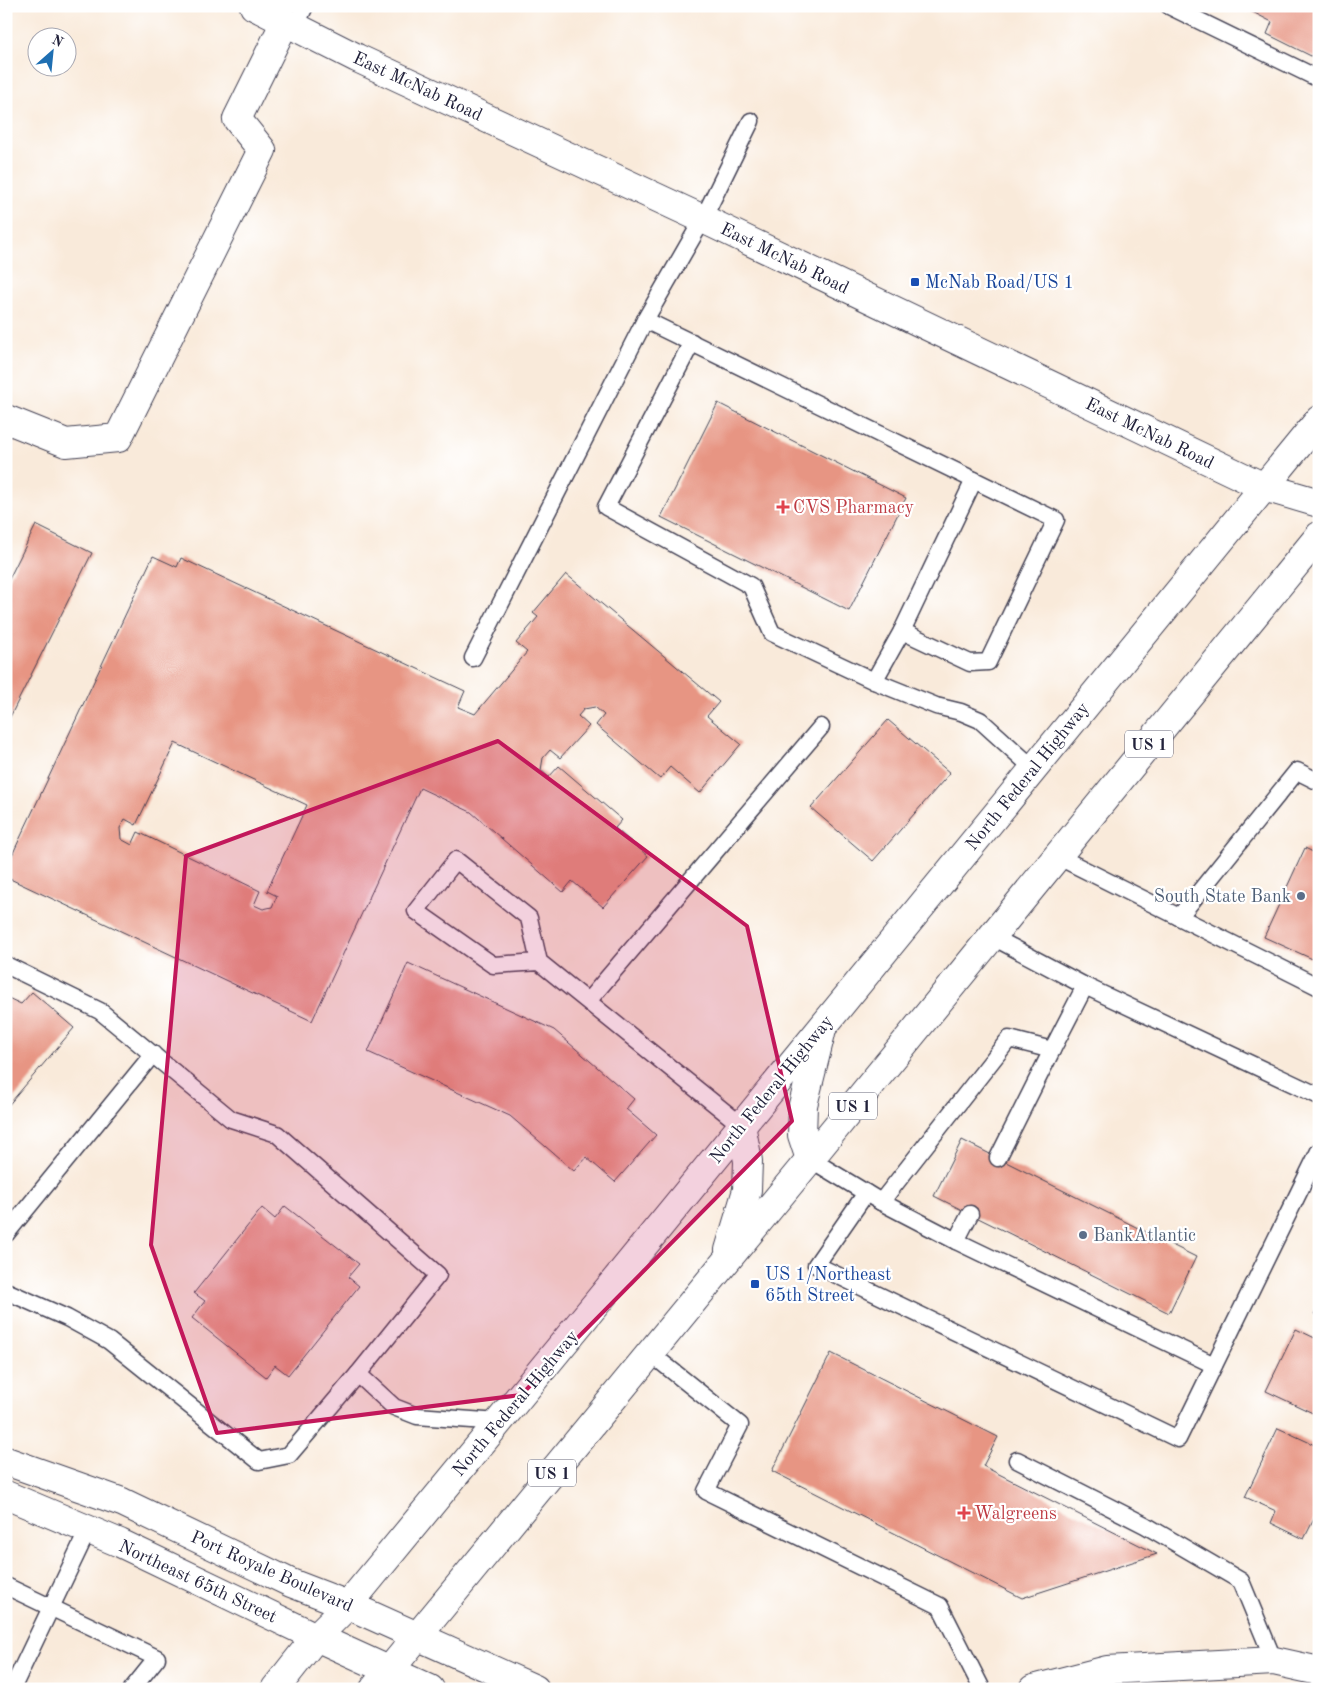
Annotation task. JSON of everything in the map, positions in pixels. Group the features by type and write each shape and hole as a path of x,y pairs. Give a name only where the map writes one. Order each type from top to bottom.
{"main road":[{"name":"East McNab Road","path":"254,6 295,18 366,62 703,219 1264,487 1319,503"},
{"path":"6,419 66,443 118,438 262,150 237,119 295,18"},
{"name":"North Federal Highway","path":"275,1689 316,1637 348,1604 499,1422 1319,420"},
{"name":"US 1","path":"381,1679 726,1261 1319,536"},
{"path":"810,1158 802,1135 803,1105 822,1026"},
{"path":"726,1261 747,1190 748,1161 742,1125"},
{"name":"Port Royale Boulevard","path":"6,1461 122,1502 291,1582 348,1604 535,1689"},
{"name":"Northeast 65th Street","path":"6,1495 120,1544 316,1637 381,1679"},
{"path":"1033,1689 1107,1670 1274,1661 1319,1671"},
{"path":"381,1679 430,1689"}],"lane":[{"path":"1169,6 1319,79"},
{"path":"473,658 645,320 703,219 751,121"},
{"path":"645,320 1056,520 988,662 970,663 902,631"},
{"path":"692,342 606,507 751,586 772,633 874,681 936,706 962,712 980,720 1034,768"},
{"path":"874,681 902,631 974,480"},
{"path":"588,1001 820,727"},
{"path":"1179,917 1297,771 1319,782"},
{"path":"1057,856 1319,987"},
{"path":"539,962 493,964 416,911 456,860 529,918 539,962 742,1125"},
{"path":"991,936 1085,986 1313,1094"},
{"path":"6,965 100,1011 231,1119 277,1134 438,1275 358,1374 289,1455 259,1461 109,1341 67,1318 6,1291"},
{"path":"998,1158 1085,986"},
{"path":"881,1202 1009,1039 1052,1050"},
{"path":"6,1234 153,1054"},
{"path":"866,1193 816,1265 1178,1439 1319,1151"},
{"path":"810,1158 881,1202 956,1241 1214,1365"},
{"path":"956,1241 970,1214"},
{"path":"650,1353 740,1425 706,1491 940,1606 982,1689"},
{"path":"358,1374 394,1407 417,1416 499,1422"},
{"path":"1017,1460 1145,1525 1241,1581 1274,1661"},
{"path":"12,1689 88,1530"},
{"path":"6,1586 157,1658 132,1689"}],"highlighted area":[{"path":"498,741 747,926 792,1121 521,1395 217,1433 151,1245 186,856"}],"building":[{"path":"1241,6 1319,6 1319,60 1267,34 1272,22"},
{"name":"CVS Pharmacy","path":"718,403 906,498 849,611 661,517"},
{"path":"36,525 92,553 6,725 6,585"},
{"path":"153,556 177,567 181,558 465,691 458,707 475,714 527,652 516,643 538,617 533,613 566,574 719,702 707,716 741,744 700,793 670,767 660,779 596,725 604,715 595,707 584,709 578,716 589,726 560,758 550,750 543,758 541,770 549,777 559,766 622,820 615,828 648,856 603,907 572,881 563,892 471,812 420,788 312,1021 6,877 6,868","holes":["175,743 307,805 267,891 277,896 272,907 263,909 254,905 260,891 138,832 132,845 121,839 120,828 125,819 136,825"]},
{"path":"888,720 950,773 873,861 811,808"},
{"name":"South State Bank","path":"1305,848 1319,855 1319,962 1264,937"},
{"path":"408,963 554,1030 634,1099 626,1109 656,1135 615,1182 586,1157 574,1171 510,1116 368,1052"},
{"path":"32,992 74,1028 6,1108 6,997 21,1004"},
{"name":"BankAtlantic","path":"962,1140 1196,1257 1169,1313 934,1196"},
{"path":"285,1206 359,1264 348,1277 359,1286 288,1375 275,1365 266,1377 192,1318 205,1301 194,1293 262,1208 275,1219"},
{"path":"1319,1305 1319,1316 1314,1314"},
{"path":"1296,1329 1319,1340 1319,1416 1266,1391"},
{"name":"Walgreens","path":"831,1353 998,1437 983,1466 1157,1554 1022,1598 772,1471"},
{"path":"1278,1428 1319,1447 1319,1509 1304,1539 1271,1523 1276,1511 1245,1497"}],"place":[{"name":"McNab Road/US 1","path":"915,282"},
{"name":"CVS Pharmacy","path":"783,507"},
{"name":"South State Bank","path":"1301,896"},
{"name":"BankAtlantic","path":"1083,1235"},
{"name":"US 1/Northeast 65th Street","path":"755,1284"},
{"name":"Walgreens","path":"964,1513"}]}
